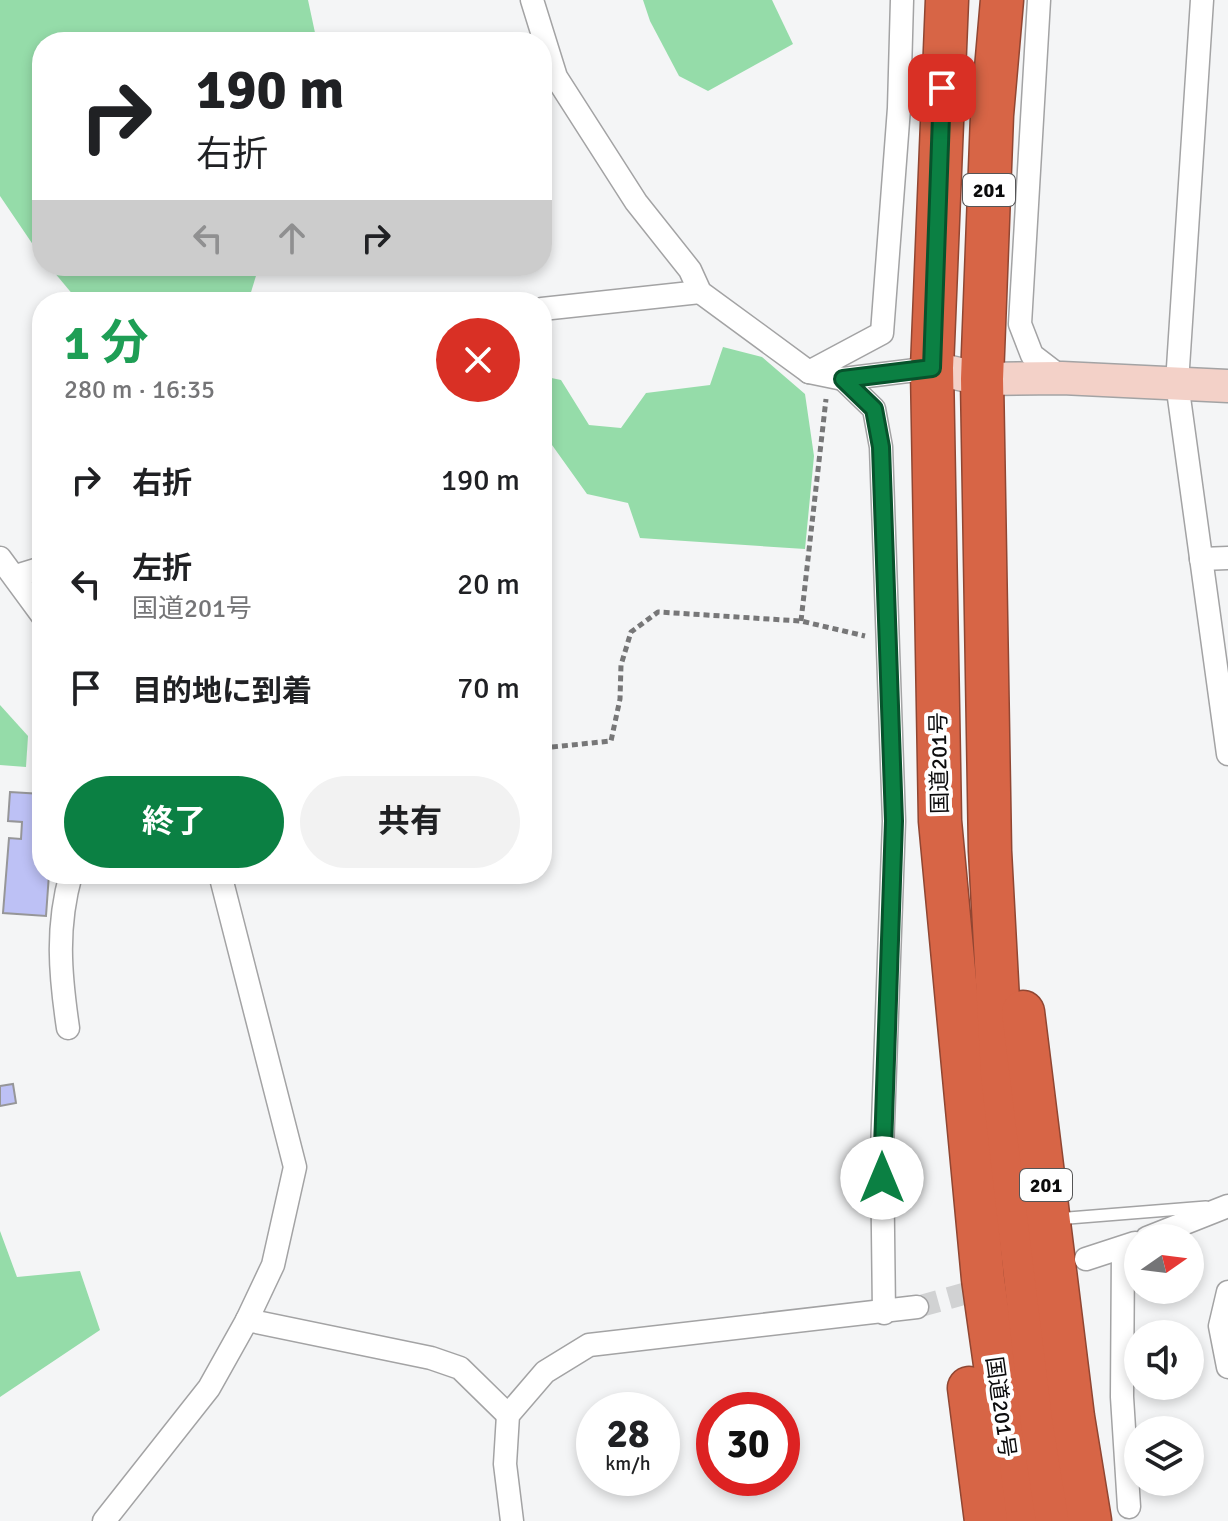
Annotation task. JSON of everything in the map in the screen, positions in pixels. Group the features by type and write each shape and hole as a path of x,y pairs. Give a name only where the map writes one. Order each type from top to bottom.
{"highway":[{"name":"国道201号","path":"947,0 932,368 940,821 983,1279 1017,1521"},
{"name":"国道201号","path":"1002,0 992,115 982,379 990,851 1002,1075 1042,1423 1057,1521"},
{"name":"201","path":"940,821 930,905 934,1023 956,1288 986,1521"},
{"name":"201","path":"990,851 1016,964 1073,1417 1090,1521"}],"street":[{"path":"532,0 542,32"},
{"path":"826,376 882,333 899,108 902,0"},
{"path":"1039,0 1020,324 1032,355 1062,378"},
{"path":"1202,0 1177,383 1228,754"},
{"path":"552,64 556,77 636,202 690,270 700,292 874,409 879,422 894,821 882,1151 884,1313"},
{"path":"552,308 700,292"},
{"path":"826,376 932,368 982,379 1062,378 1228,386"},
{"path":"0,558 32,600"},
{"path":"1201,559 1228,558"},
{"path":"16,576 32,571"},
{"path":"68,1028 59,970 60,920 69,884"},
{"path":"104,1521 209,1388 247,1320 273,1265 295,1167 223,884"},
{"path":"1185,1224 1228,1208"},
{"path":"1086,1259 1124,1247"},
{"path":"1228,1292 1220,1326 1228,1367"},
{"path":"1128,1304 1122,1397 1129,1507"},
{"path":"512,1521 505,1464 508,1415 545,1372 589,1345 917,1307"},
{"path":"247,1320 431,1358 460,1368 508,1415"}],"lane":[{"path":"1050,1219 1228,1208"}],"path":[{"path":"801,621 819,445 825,424 826,376"},
{"path":"552,747 611,741 620,699 621,665 631,632 658,612 801,621 889,642"}],"green space":[{"path":"0,0 308,0 315,32 32,32 32,243 0,196"},
{"path":"643,0 772,0 793,44 708,91 679,76 650,21"},
{"path":"57,276 256,276 251,292 71,292"},
{"path":"723,347 762,357 805,394 814,456 805,549 640,538 628,503 587,494 552,445 552,378 561,380 589,425 621,428 646,393 710,385"},
{"path":"0,705 28,736 26,767 0,765"},
{"path":"0,1231 17,1277 80,1271 100,1330 0,1397"}],"building":[{"path":"10,792 32,793 32,884 48,884 46,916 3,913 9,838 21,839 22,822 8,821"},
{"path":"13,1084 16,1103 0,1106 0,1086"}],"tunnel":[{"path":"917,1307 992,1286"}],"route":[{"path":"882,1178 894,821 881,447 879,422 874,409 843,379 932,368 942,88"}]}
